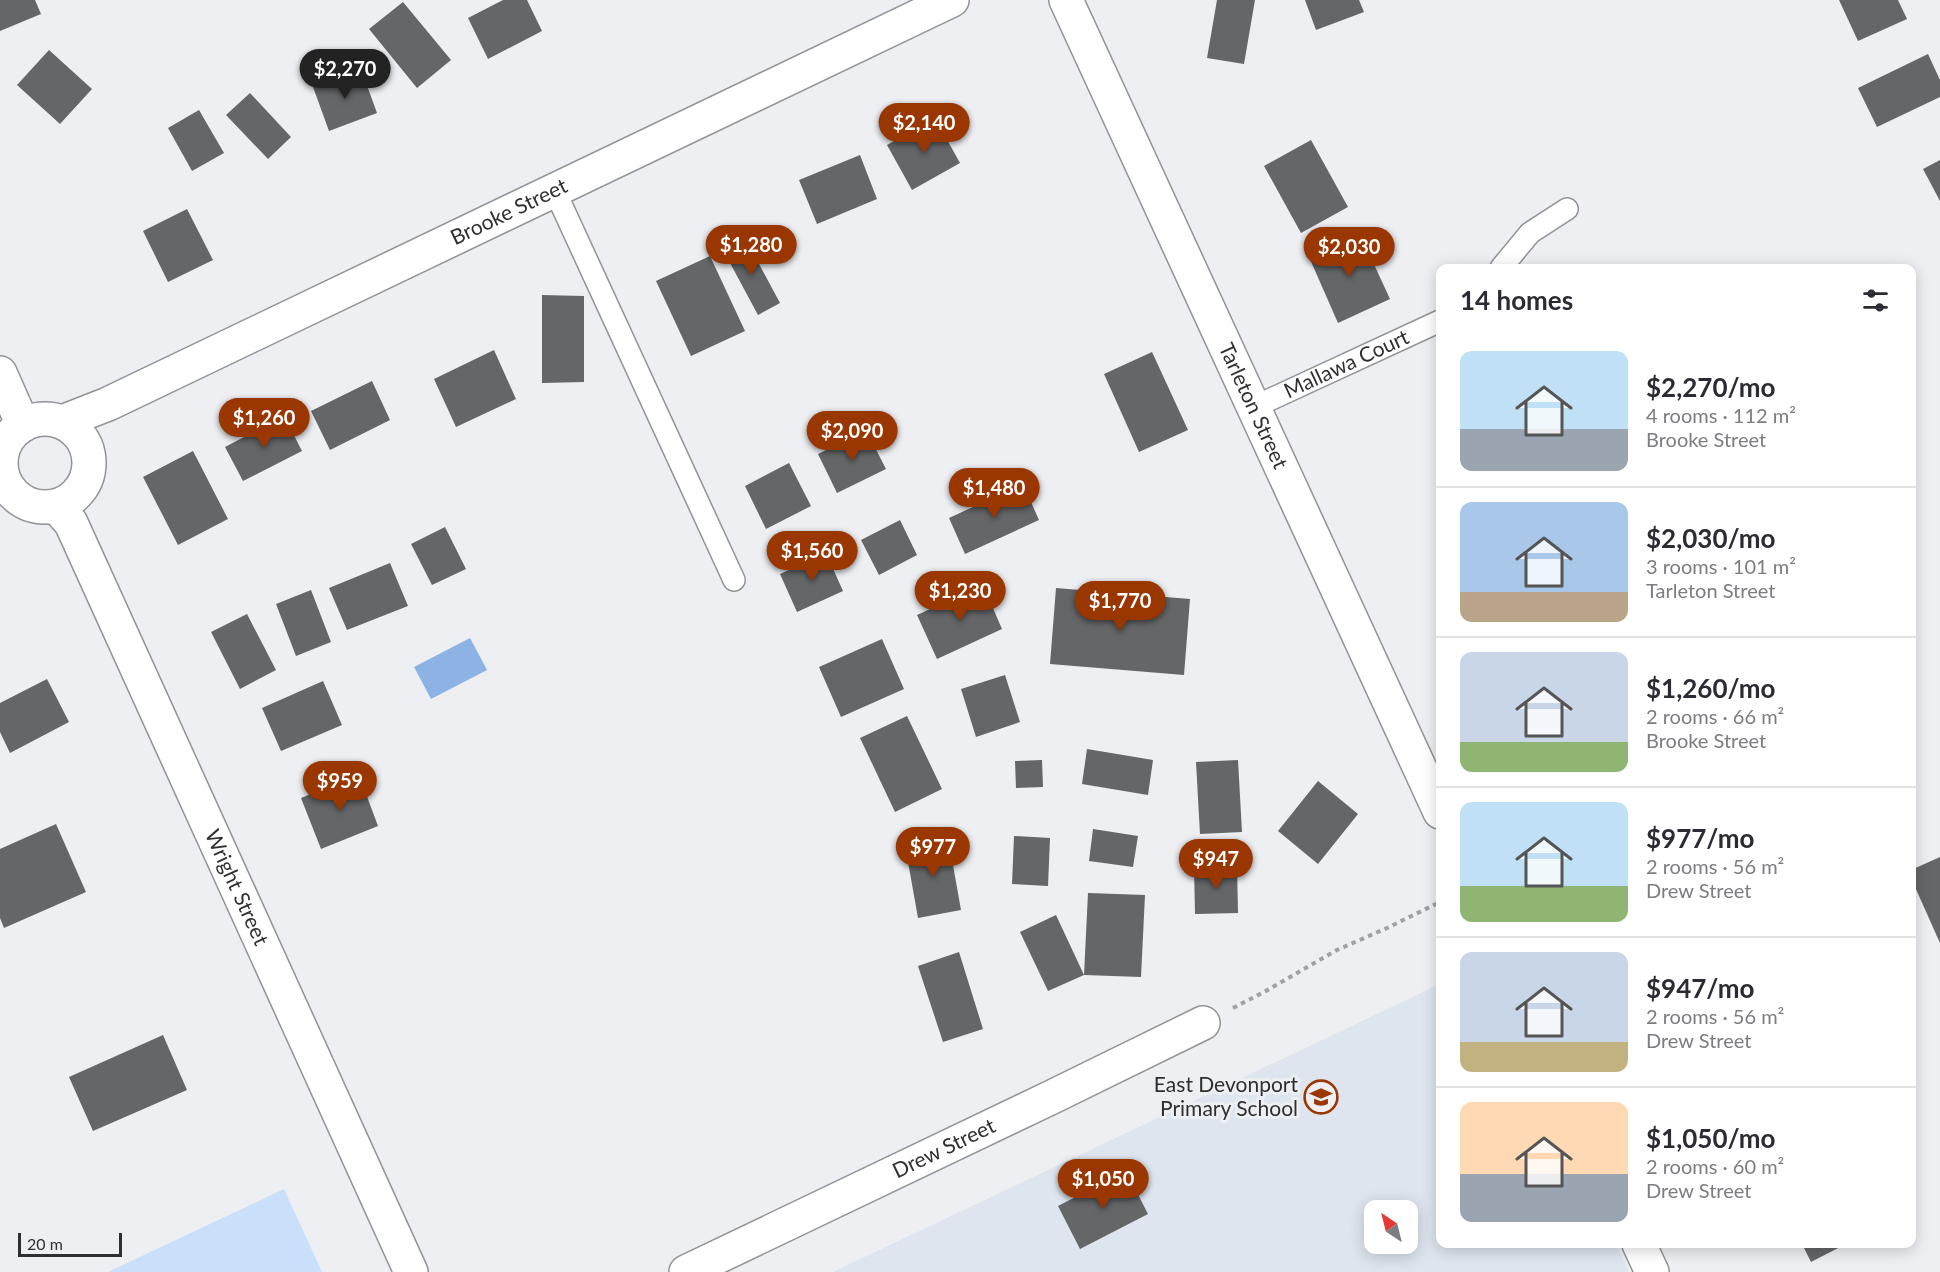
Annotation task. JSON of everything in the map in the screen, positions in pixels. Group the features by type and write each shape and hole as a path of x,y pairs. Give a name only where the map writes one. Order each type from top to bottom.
{"street":[{"name":"Brooke Street","path":"62,422 108,404 952,0"},
{"name":"Tarleton Street","path":"1066,0 1436,803"},
{"path":"0,373 23,424"},
{"path":"49,419 62,422 83,440 88,453 89,466 86,479 79,491 56,506 41,507 27,503 15,496 6,484 1,471 1,456 5,443 23,424 49,419"},
{"name":"Wright Street","path":"56,506 71,523 411,1272"},
{"name":"Drew Street","path":"686,1272 1203,1023"},
{"path":"1641,1248 1652,1272"}],"lane":[{"path":"554,189 734,580"},
{"path":"1504,264 1530,233 1568,209"},
{"name":"Mallawa Court","path":"1254,407 1436,323"}],"path":[{"path":"1203,1023 1264,992 1337,950 1436,904"}],"shaded area":[{"name":"East Devonport Primary School","path":"1436,986 1436,1248 1618,1248 1629,1272 833,1272"},
{"path":"284,1189 322,1272 108,1272"}],"water":[{"path":"470,638 487,670 431,699 414,667"}],"building":[{"path":"0,0 35,0 41,14 0,31"},
{"path":"503,0 527,0 542,31 488,59 468,18"},
{"path":"1217,0 1255,0 1244,64 1207,58"},
{"path":"1305,0 1359,0 1364,12 1316,30"},
{"path":"1839,0 1898,0 1907,19 1858,41"},
{"path":"403,2 451,60 417,88 369,29"},
{"path":"49,50 92,89 60,124 17,85"},
{"path":"1928,54 1940,80 1940,97 1877,127 1858,88"},
{"path":"361,69 377,113 329,131 313,87"},
{"path":"250,93 291,137 268,159 226,115"},
{"path":"199,110 224,153 192,171 168,128"},
{"path":"935,118 960,163 912,190 887,145"},
{"path":"1311,140 1348,207 1301,233 1264,166"},
{"path":"860,155 877,199 817,224 799,180"},
{"path":"1940,160 1940,201 1923,169"},
{"path":"187,209 213,260 168,282 143,231"},
{"path":"1360,234 1390,299 1338,323 1309,257"},
{"path":"744,236 780,303 758,315 722,248"},
{"path":"710,256 745,331 691,356 656,281"},
{"path":"542,295 584,296 584,382 542,383"},
{"path":"494,350 516,399 456,427 434,379"},
{"path":"1152,352 1188,430 1139,452 1104,374"},
{"path":"372,381 390,420 330,450 311,411"},
{"path":"284,416 302,451 243,481 225,447"},
{"path":"866,430 886,469 837,493 818,454"},
{"path":"193,451 228,519 178,545 143,477"},
{"path":"789,463 811,506 766,529 745,486"},
{"path":"1023,484 1039,520 965,554 949,518"},
{"path":"900,520 917,555 879,575 861,540"},
{"path":"445,527 466,569 432,585 411,544"},
{"path":"826,553 843,591 797,612 780,574"},
{"path":"390,563 408,606 347,630 329,588"},
{"path":"983,585 1002,629 937,659 917,615"},
{"path":"1056,588 1190,599 1184,675 1050,664"},
{"path":"311,590 331,642 296,656 276,604"},
{"path":"247,614 276,670 240,689 211,632"},
{"path":"882,639 904,689 841,717 819,667"},
{"path":"1005,675 1020,722 976,737 961,689"},
{"path":"47,679 69,722 10,753 0,732 0,703"},
{"path":"323,681 342,725 281,751 262,708"},
{"path":"907,716 942,789 895,812 860,738"},
{"path":"1087,749 1153,760 1148,795 1082,784"},
{"path":"1042,760 1043,787 1016,788 1015,761"},
{"path":"1238,760 1242,832 1200,834 1196,762"},
{"path":"359,775 378,826 321,849 301,798"},
{"path":"1318,781 1358,814 1318,864 1278,831"},
{"path":"56,824 86,892 4,928 0,918 0,849"},
{"path":"1093,829 1138,836 1133,867 1089,861"},
{"path":"1014,836 1050,838 1048,886 1012,884"},
{"path":"948,837 961,910 918,918 905,845"},
{"path":"1940,857 1940,943 1916,889 1916,868"},
{"path":"1237,866 1238,913 1195,914 1194,867"},
{"path":"1088,893 1145,895 1141,977 1084,975"},
{"path":"1056,915 1084,975 1048,991 1020,932"},
{"path":"959,952 983,1029 943,1042 918,966"},
{"path":"163,1035 187,1090 93,1131 69,1077"},
{"path":"1126,1171 1148,1214 1080,1249 1058,1206"},
{"path":"1804,1248 1838,1248 1811,1262"}],"place":[{"name":"East Devonport Primary School","path":"1321,1097"}]}
